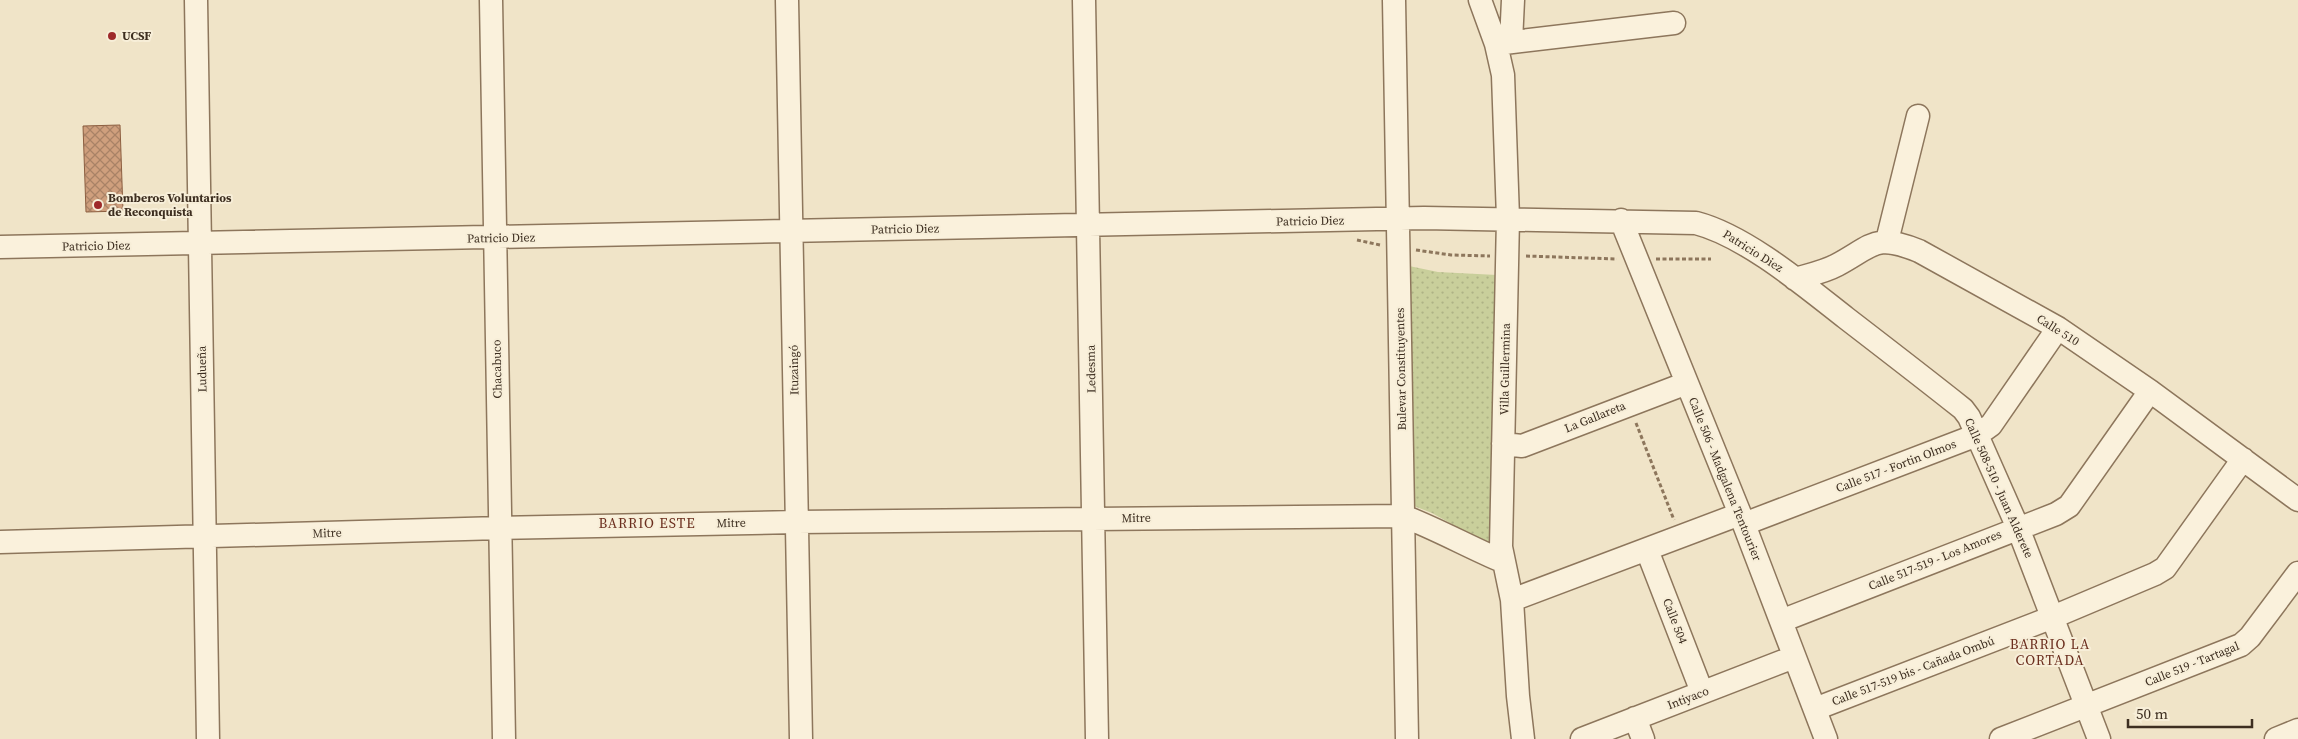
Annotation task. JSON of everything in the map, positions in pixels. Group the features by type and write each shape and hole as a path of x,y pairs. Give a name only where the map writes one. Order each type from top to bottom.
{"street":[{"name":"Ludueña","path":"196,0 208,739"},
{"name":"Chacabuco","path":"491,0 504,739"},
{"name":"Ituzaingó","path":"787,0 801,739"},
{"name":"Ledesma","path":"1084,0 1097,739"},
{"name":"Bulevar Constituyentes","path":"1394,0 1400,248 1407,739"},
{"name":"Villa Guillermina","path":"1480,0 1504,43 1503,75 1508,218 1502,562 1512,600 1518,696 1523,739"},
{"path":"1513,0 1504,43 1674,23"},
{"path":"1795,278 1835,266 1869,245 1887,241 1918,116"},
{"name":"Patricio Diez","path":"0,248 1508,218 1679,221 1714,228 1795,278"},
{"name":"Calle 506 - Madgalena Tentourier","path":"1621,220 1742,519 1826,739"},
{"name":"Calle 510","path":"1887,241 1898,242 1919,251 2058,328 2150,391 2298,500"},
{"name":"Calle 508-510 - Juan Alderete","path":"1795,278 1963,409 1977,435 2018,528 2099,739"},
{"name":"Calle 517 - Fortin Olmos","path":"1512,600 1681,537 1742,519 1977,435 1991,425 2058,328"},
{"name":"La Gallareta","path":"1503,444 1522,446 1687,383"},
{"name":"Calle 517-519 - Los Amores","path":"1781,621 2056,514 2069,506 2150,391"},
{"name":"Calle 517-519 bis - Cañada Ombú","path":"1815,709 2053,617 2155,574 2165,568 2243,459"},
{"path":"1403,516 1435,528 1463,544 1502,562"},
{"name":"Mitre","path":"0,542 797,522 1403,516"},
{"name":"Calle 504","path":"1647,550 1702,692"},
{"name":"Calle 519 - Tartagal","path":"2001,739 2241,645 2250,637 2298,573"},
{"name":"Intiyaco","path":"1582,739 1794,658"},
{"path":"1635,718 1643,739"},
{"path":"2276,739 2298,730"}],"path":[{"path":"1355,239 1451,255 1711,259"},
{"path":"1629,404 1681,537"}],"green space":[{"path":"1409,266 1438,272 1497,275 1491,546 1432,513 1414,506"}],"building":[{"path":"120,125 123,211 86,212 83,126"}],"place":[{"name":"UCSF","path":"112,36"},
{"name":"Bomberos Voluntarios de Reconquista","path":"98,205"}],"district":[{"name":"BARRIO ESTE","path":"647,523"},
{"name":"BARRIO LA CORTADA","path":"2050,652"}]}
